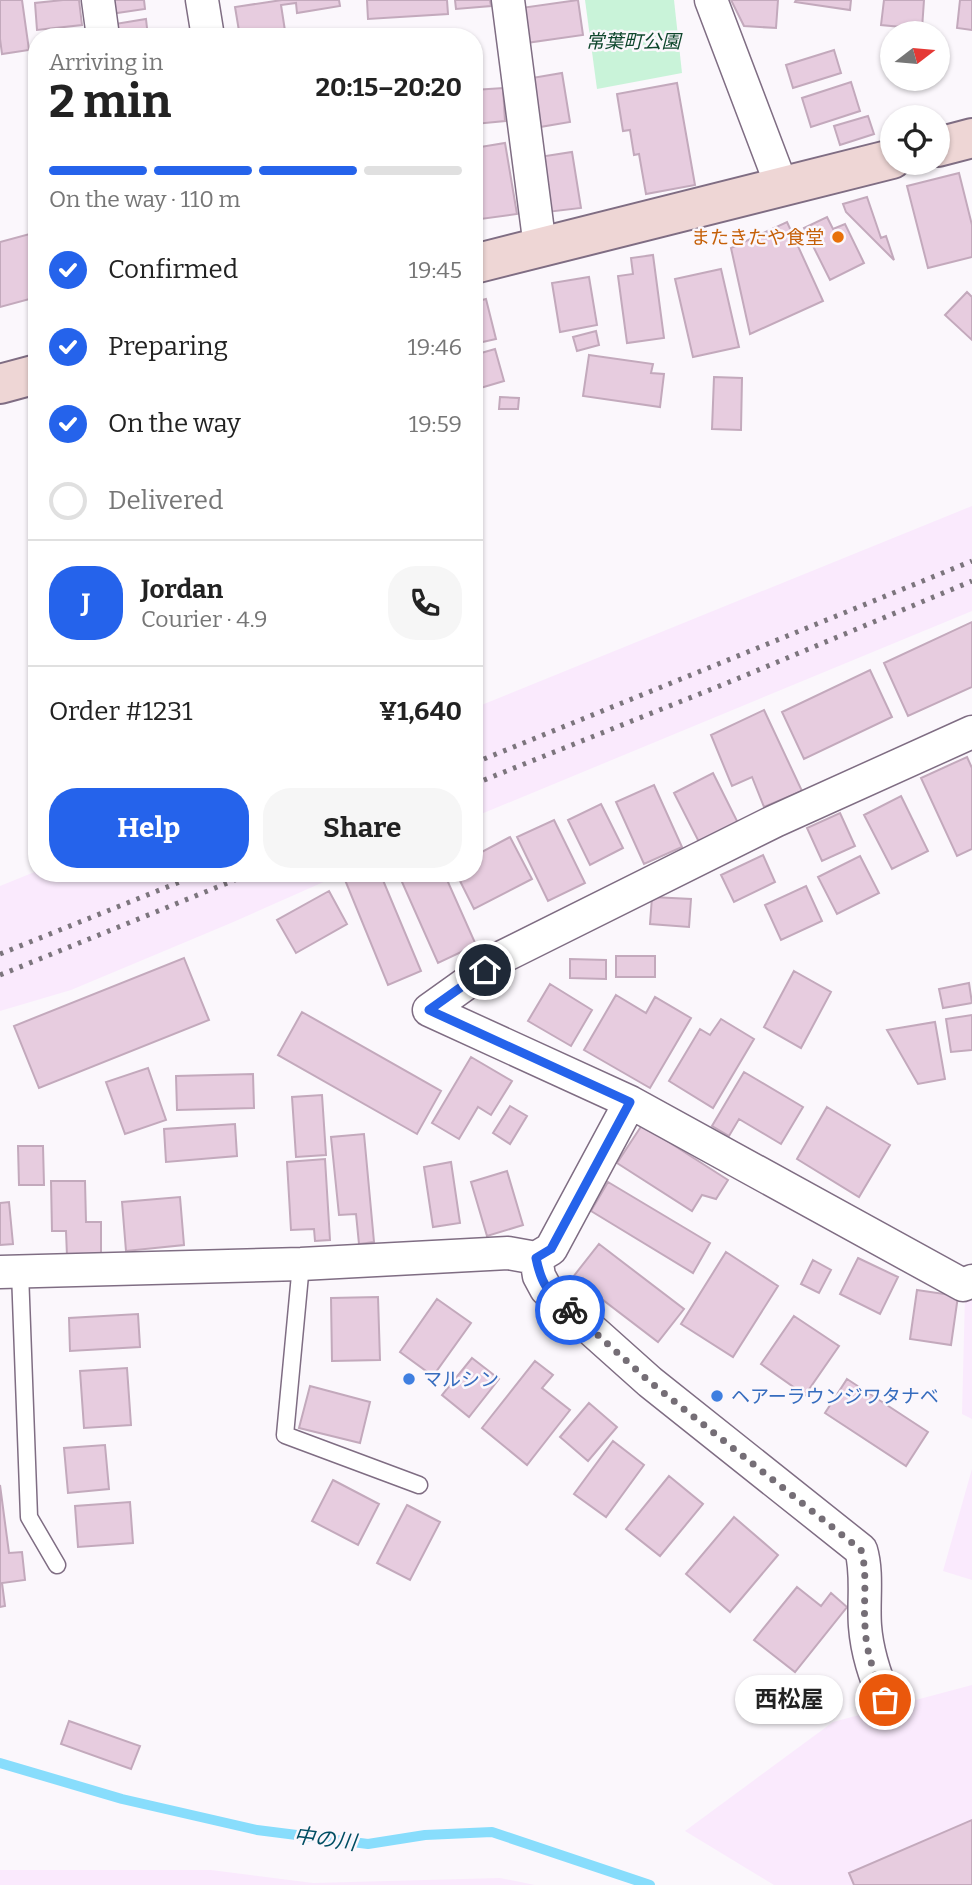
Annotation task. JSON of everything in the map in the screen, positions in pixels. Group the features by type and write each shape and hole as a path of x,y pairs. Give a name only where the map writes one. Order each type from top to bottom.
{"street":[{"path":"97,0 102,28"},
{"path":"202,0 207,28"},
{"path":"508,0 540,247"},
{"path":"711,0 782,187"},
{"path":"950,144 972,138"},
{"path":"483,262 880,162"},
{"path":"0,384 28,376"},
{"path":"972,732 775,821 492,962 485,970 429,1010 630,1102 963,1285 972,1281"},
{"path":"10,1272 301,1264 508,1253 536,1258 551,1249 630,1102"},
{"path":"536,1258 539,1276 546,1289 650,1382 861,1550 864,1562 865,1629 871,1667 885,1700"}],"lane":[{"path":"301,1264 285,1435 419,1485"},
{"path":"10,1272 29,1517 57,1564"}],"shaded area":[{"path":"972,506 972,611 483,813 483,704"},
{"path":"28,875 28,882 324,882 71,990 0,1011 0,886"},
{"path":"972,1292 972,1419 962,1414 965,1294"},
{"path":"972,1469 972,1580 943,1571"},
{"path":"972,1685 972,1885 774,1885 685,1831 833,1722"},
{"path":"0,1870 211,1870 313,1883 500,1878 535,1885 0,1885"}],"green space":[{"name":"常葉町公園","path":"585,0 674,0 682,73 597,89"}],"building":[{"path":"0,0 22,0 28,50 2,54"},
{"path":"79,0 82,25 37,28 35,3"},
{"path":"108,0 144,0 145,9 110,14"},
{"path":"282,0 339,0 340,6 297,13 296,3 281,5 285,28 238,28 235,7"},
{"path":"367,0 447,0 448,14 368,19"},
{"path":"455,0 490,0 491,6 456,9"},
{"path":"578,0 583,35 526,43 521,8"},
{"path":"731,0 778,0 776,28 744,26"},
{"path":"851,0 850,10 795,2"},
{"path":"884,0 924,0 923,21 881,21"},
{"path":"960,0 972,0 972,30 957,28"},
{"path":"146,19 147,28 110,28 109,25"},
{"path":"834,50 841,73 793,88 786,65"},
{"path":"562,73 570,122 540,127 532,78"},
{"path":"851,82 860,111 811,127 802,98"},
{"path":"677,83 695,185 646,194 639,154 634,155 630,130 623,131 617,94"},
{"path":"503,88 505,121 483,123 483,89"},
{"path":"868,116 874,134 840,145 834,126"},
{"path":"505,143 517,214 483,219 483,147"},
{"path":"572,152 581,208 547,212 539,157"},
{"path":"959,173 972,225 972,257 928,268 907,186"},
{"path":"867,197 881,238 886,236 894,260 846,212 843,204"},
{"path":"827,217 833,229 845,224 864,263 830,280 804,228"},
{"path":"787,222 823,301 750,334 731,248"},
{"path":"28,234 28,299 0,307 0,242"},
{"path":"653,255 664,338 627,343 618,276 633,274 631,258"},
{"path":"721,269 739,347 693,357 675,279"},
{"path":"589,277 597,325 560,332 552,283"},
{"path":"967,292 972,297 972,340 945,315"},
{"path":"486,299 496,339 483,342 483,300"},
{"path":"596,331 599,345 577,351 573,337"},
{"path":"495,349 504,381 483,387 483,352"},
{"path":"589,355 653,364 651,373 664,374 660,407 583,396"},
{"path":"714,377 742,378 741,430 712,429"},
{"path":"500,397 519,398 518,409 499,409"},
{"path":"972,622 972,687 908,716 884,663"},
{"path":"870,670 892,717 804,759 782,712"},
{"path":"764,710 802,791 764,807 752,777 732,786 711,735"},
{"path":"967,757 972,768 972,849 957,856 921,778"},
{"path":"713,773 739,825 700,844 674,793"},
{"path":"654,785 682,847 644,864 616,802"},
{"path":"901,796 928,851 892,869 864,815"},
{"path":"601,804 623,848 590,865 568,820"},
{"path":"840,813 855,846 822,861 807,828"},
{"path":"554,820 585,883 548,901 517,837"},
{"path":"510,837 532,879 474,909 460,882 483,882 483,851"},
{"path":"763,855 775,882 734,902 721,875"},
{"path":"860,856 879,893 837,914 818,877"},
{"path":"346,882 384,882 421,971 388,985"},
{"path":"402,882 448,882 476,945 438,963"},
{"path":"806,886 822,921 781,940 765,905"},
{"path":"329,891 347,924 296,953 277,920"},
{"path":"652,897 691,899 689,927 650,924"},
{"path":"616,956 655,956 655,977 616,977"},
{"path":"184,958 209,1020 39,1088 14,1026"},
{"path":"570,959 606,960 606,979 570,978"},
{"path":"794,971 831,992 801,1048 764,1027"},
{"path":"969,983 972,1003 943,1008 939,989"},
{"path":"550,984 592,1010 571,1046 528,1021"},
{"path":"616,995 646,1013 655,997 691,1018 650,1088 584,1050"},
{"path":"302,1012 441,1091 417,1134 278,1055"},
{"path":"972,1015 972,1050 951,1052 946,1019"},
{"path":"721,1019 754,1039 713,1108 669,1081 700,1029 710,1035"},
{"path":"935,1022 945,1079 918,1084 887,1030"},
{"path":"471,1057 512,1081 491,1115 478,1107 459,1139 432,1123"},
{"path":"148,1068 166,1120 125,1134 106,1082"},
{"path":"744,1072 803,1107 781,1144 739,1119 729,1136 712,1126"},
{"path":"253,1074 254,1108 177,1110 176,1076"},
{"path":"322,1095 326,1155 296,1157 292,1097"},
{"path":"510,1106 527,1116 510,1144 493,1133"},
{"path":"827,1107 890,1145 859,1197 797,1159"},
{"path":"235,1124 237,1156 166,1162 164,1129"},
{"path":"642,1125 728,1180 716,1199 702,1195 692,1211 617,1163"},
{"path":"364,1134 374,1242 359,1244 356,1214 339,1215 331,1137"},
{"path":"18,1146 43,1146 44,1185 19,1185"},
{"path":"325,1159 330,1240 315,1241 314,1229 291,1230 287,1162"},
{"path":"451,1162 460,1223 433,1227 424,1167"},
{"path":"507,1171 523,1225 487,1236 471,1182"},
{"path":"51,1181 85,1181 86,1222 101,1222 101,1255 67,1256 66,1231 52,1231"},
{"path":"608,1182 710,1243 693,1273 591,1211"},
{"path":"180,1197 184,1245 126,1251 122,1202"},
{"path":"9,1202 13,1244 0,1245 0,1203"},
{"path":"599,1244 684,1309 658,1342 573,1277"},
{"path":"726,1252 778,1286 733,1357 681,1324"},
{"path":"858,1258 898,1277 880,1314 840,1294"},
{"path":"813,1260 831,1270 819,1293 801,1284"},
{"path":"917,1290 958,1296 951,1345 910,1339"},
{"path":"378,1297 380,1360 332,1361 331,1298"},
{"path":"437,1299 471,1323 433,1376 400,1352"},
{"path":"138,1314 140,1347 70,1351 69,1318"},
{"path":"794,1316 839,1346 805,1395 761,1364"},
{"path":"472,1358 499,1379 469,1417 442,1395"},
{"path":"535,1361 553,1375 542,1388 570,1410 527,1465 482,1428"},
{"path":"127,1368 131,1425 84,1428 80,1371"},
{"path":"847,1379 928,1432 906,1466 825,1413"},
{"path":"310,1386 370,1402 360,1443 299,1428"},
{"path":"589,1403 617,1427 588,1461 560,1437"},
{"path":"613,1441 644,1465 606,1517 574,1494"},
{"path":"105,1445 109,1489 68,1493 64,1448"},
{"path":"669,1476 703,1504 660,1556 626,1529"},
{"path":"333,1480 379,1504 358,1545 312,1521"},
{"path":"0,1485 9,1553 22,1552 25,1580 2,1583 5,1606 0,1607"},
{"path":"130,1502 133,1543 78,1547 75,1506"},
{"path":"407,1505 440,1522 410,1580 377,1563"},
{"path":"734,1517 778,1555 730,1612 686,1574"},
{"path":"797,1587 821,1606 831,1593 847,1607 795,1672 754,1640"},
{"path":"69,1721 140,1746 131,1769 61,1744"},
{"path":"972,1820 972,1885 854,1885 849,1873"}],"waterway":[{"name":"中の川","path":"0,1763 122,1799 257,1830 368,1844 425,1835 492,1832 650,1885"}],"railway":[{"path":"483,759 972,561"},
{"path":"483,780 972,581"},
{"path":"0,954 180,882"},
{"path":"0,975 230,882"}],"way so far":[{"path":"570,1310 650,1382 861,1550 864,1562 865,1629 871,1667 885,1700"}],"place":[{"name":"またきたや食堂","path":"838,237"},
{"name":"マルシン","path":"409,1379"},
{"name":"ヘアーラウンジワタナベ","path":"717,1396"},
{"name":"西松屋","path":"885,1700"}],"route":[{"path":"485,970 429,1010 630,1102 551,1249 536,1258 539,1276 546,1289 570,1310"}]}
